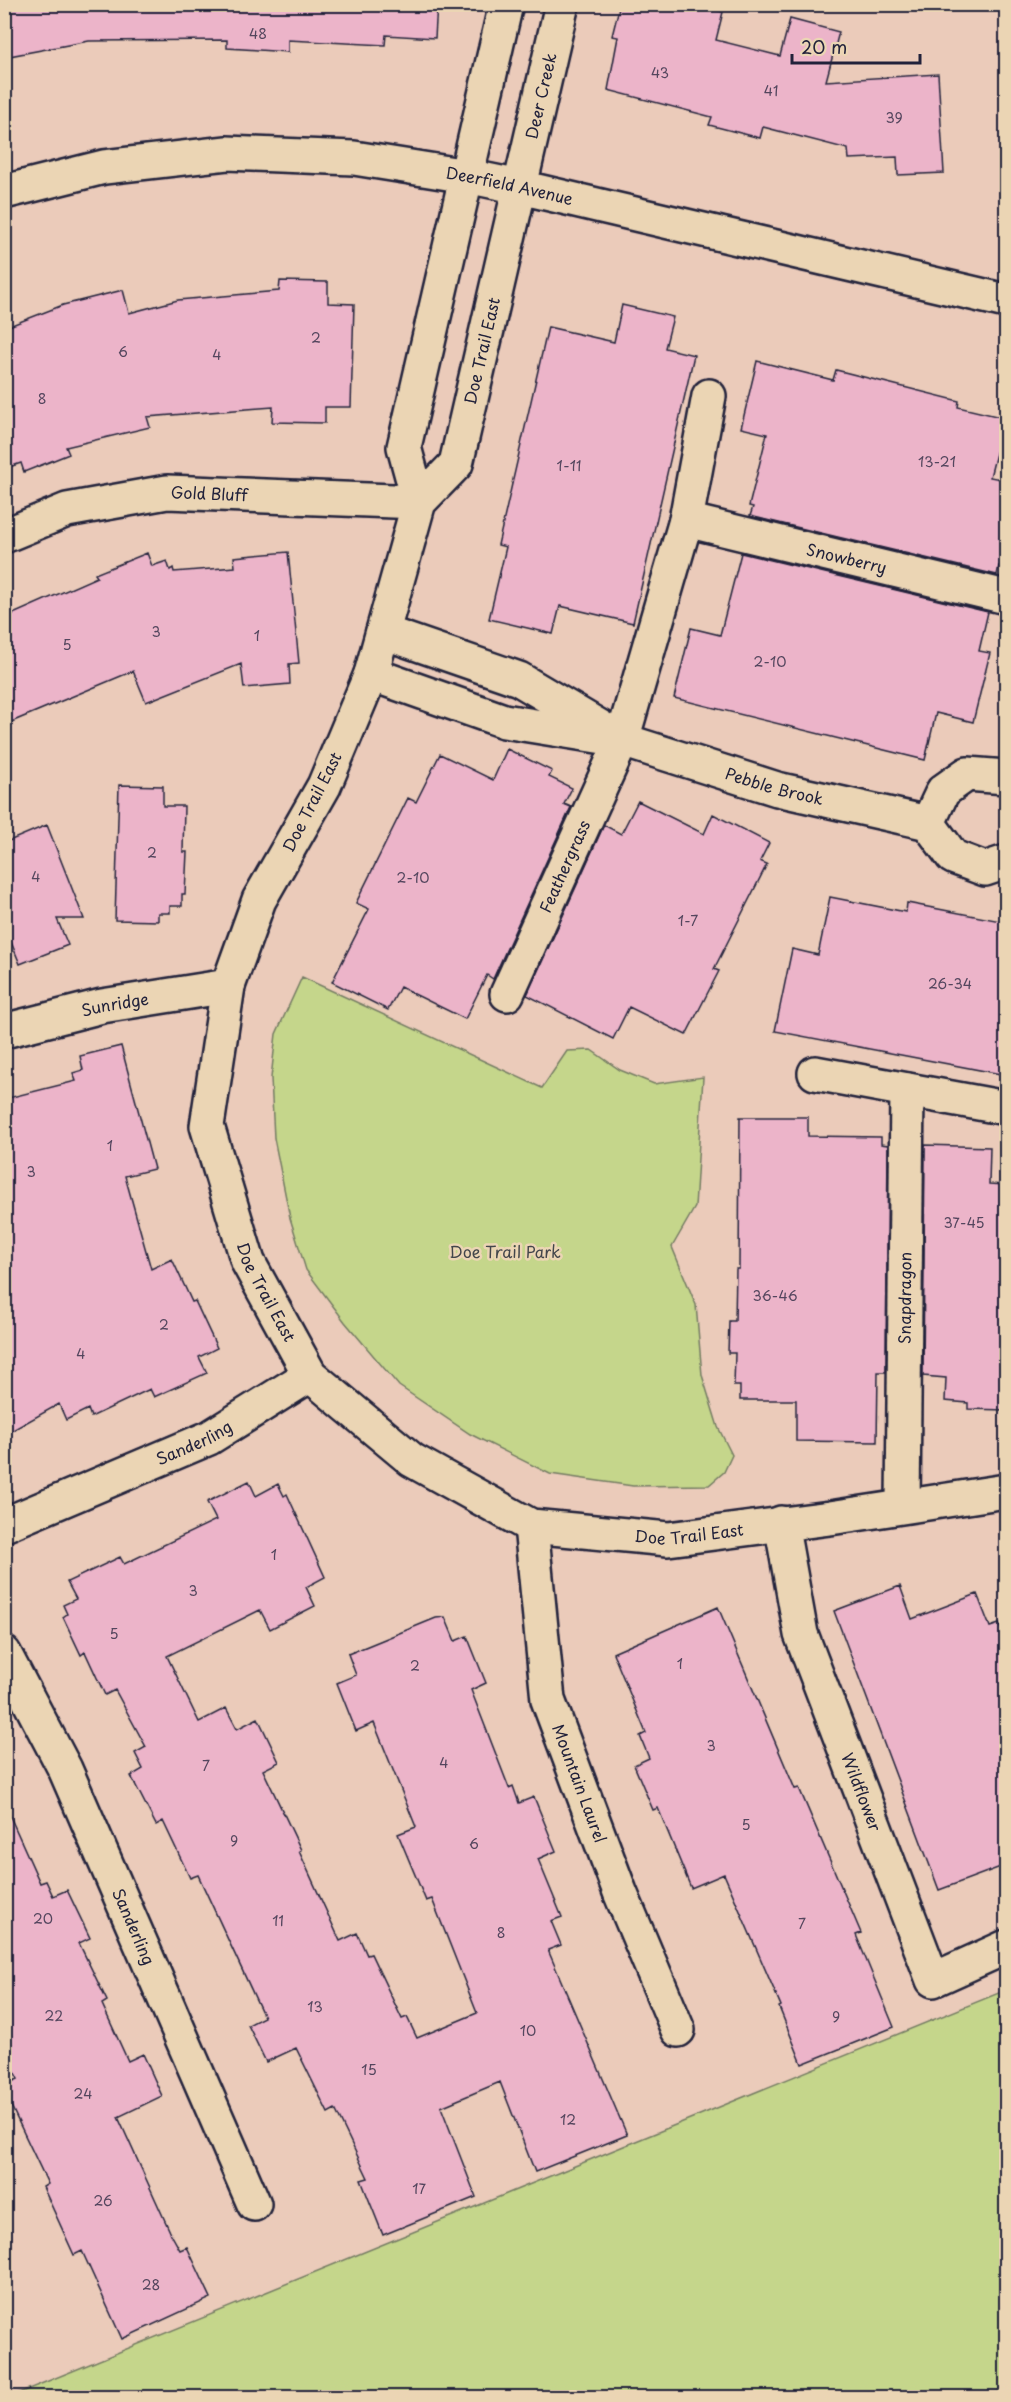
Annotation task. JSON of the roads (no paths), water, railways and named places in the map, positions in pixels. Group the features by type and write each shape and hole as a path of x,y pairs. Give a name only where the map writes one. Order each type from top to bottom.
{"street":[{"path":"419,502 404,447 506,4"},
{"name":"Deer Creek","path":"520,187 562,4"},
{"name":"Deerfield Avenue","path":"4,192 104,167 227,153 354,158 520,187 1006,301"},
{"name":"Doe Trail East","path":"520,187 456,464 419,502 371,674 324,786 259,900 228,986 207,1126 248,1262 310,1375 412,1460 531,1526 668,1539 830,1518 1006,1491"},
{"path":"622,740 686,520 709,396"},
{"name":"Gold Bluff","path":"4,536 67,510 167,492 419,502"},
{"name":"Snowberry","path":"686,520 1006,597"},
{"name":"Pebble Brook","path":"383,632 519,679 622,740"},
{"name":"Pebble Brook","path":"371,674 504,721 622,740 777,789 928,823"},
{"name":"Feathergrass","path":"507,994 622,740"},
{"path":"1006,776 967,774 943,791 928,823 953,857 985,869 1006,861"},
{"name":"Sunridge","path":"4,1031 102,1006 228,986"},
{"path":"815,1073 1006,1108"},
{"name":"Snapdragon","path":"903,1506 907,1090"},
{"name":"Sanderling","path":"4,1525 209,1438 310,1375"},
{"name":"Wildflower","path":"781,1523 801,1634 933,1980 1006,1947"},
{"name":"Mountain Laurel","path":"531,1526 548,1700 620,1892 678,2030"},
{"name":"Sanderling","path":"4,1653 65,1769 254,2204"}],"park label":[{"name":"Doe Trail Park","path":"505,1252"}]}
